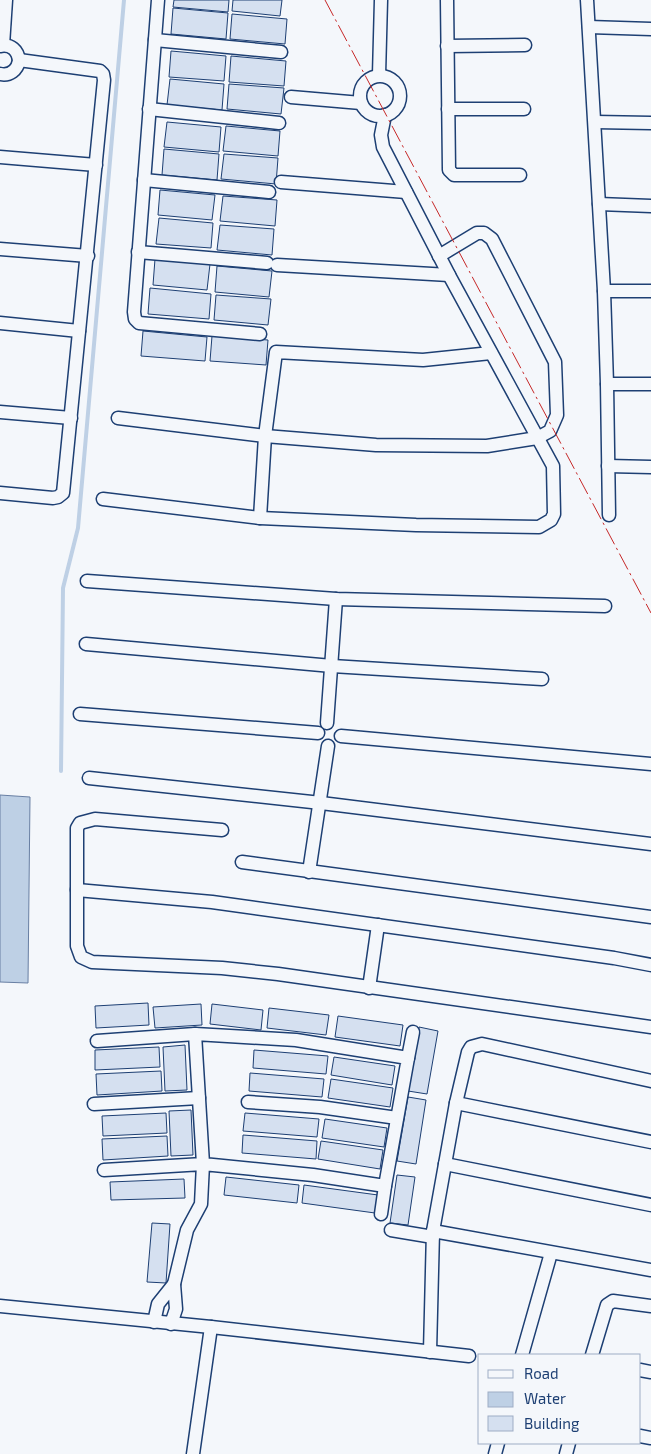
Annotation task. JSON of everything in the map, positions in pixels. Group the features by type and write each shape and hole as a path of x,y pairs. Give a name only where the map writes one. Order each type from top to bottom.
{"street":[{"path":"0,74 5,75 15,70 19,60 16,51 8,46 1,46 6,0"},
{"path":"158,0 138,252 135,319 140,323 260,334"},
{"path":"379,75 381,0"},
{"path":"447,0 449,170 454,175 520,175"},
{"path":"588,0 604,291 609,515"},
{"path":"589,27 651,29"},
{"path":"155,40 281,52"},
{"path":"447,46 525,45"},
{"path":"0,493 52,498 58,497 62,493 88,256 104,80 103,74 100,71 19,60"},
{"path":"379,75 391,78 396,83 400,96 396,108 385,115 379,116 368,112 360,103 360,90 367,80 379,75"},
{"path":"291,97 360,103"},
{"path":"149,109 279,123"},
{"path":"448,110 524,109"},
{"path":"103,499 260,518 416,525 539,527 551,520 554,514 553,466 449,275 383,147 381,135 385,115"},
{"path":"595,122 651,123"},
{"path":"0,157 96,165"},
{"path":"144,180 269,192"},
{"path":"281,182 406,192"},
{"path":"599,204 651,206"},
{"path":"118,418 265,436 376,445 487,446 537,438 550,431 556,415 555,362 492,239 484,233 477,233 439,256"},
{"path":"0,248 88,256"},
{"path":"138,252 272,264 449,275"},
{"path":"604,291 651,291"},
{"path":"0,323 79,331"},
{"path":"260,518 265,436 276,352 422,360 491,353"},
{"path":"607,384 651,384"},
{"path":"0,412 71,418"},
{"path":"608,466 651,467"},
{"path":"87,581 336,599 605,606"},
{"path":"327,724 336,599"},
{"path":"86,644 332,666 542,679"},
{"path":"80,714 318,733"},
{"path":"327,724 334,724 340,729 341,736 339,742 334,746 328,746 322,744 318,739 318,733 321,727 327,724"},
{"path":"341,736 651,764"},
{"path":"309,872 328,746"},
{"path":"89,778 321,802 651,844"},
{"path":"222,830 95,820 86,820 80,823 77,828 77,946 81,957 86,960 222,968 651,1027"},
{"path":"242,862 651,918"},
{"path":"77,890 212,902 614,958 651,965"},
{"path":"369,988 378,925"},
{"path":"381,1214 413,1032"},
{"path":"97,1040 195,1034 296,1040 408,1058"},
{"path":"171,1324 176,1309 174,1284 187,1230 200,1204 203,1164 195,1034"},
{"path":"430,1352 433,1234 456,1104 468,1052 471,1047 482,1044 651,1081"},
{"path":"94,1104 199,1098"},
{"path":"248,1102 320,1107 397,1118"},
{"path":"456,1104 651,1142"},
{"path":"104,1170 203,1164 313,1175 385,1186"},
{"path":"445,1164 585,1194 651,1205"},
{"path":"391,1230 433,1234 651,1270"},
{"path":"522,1354 551,1253"},
{"path":"154,1322 158,1304 174,1284"},
{"path":"592,1354 607,1305 614,1301 651,1306"},
{"path":"0,1306 469,1356"},
{"path":"193,1454 211,1327"}],"water":[{"path":"0,795 30,797 28,983 0,982"}],"building":[{"path":"174,0 229,0 228,12 173,7"},
{"path":"233,0 282,0 280,16 232,11"},
{"path":"173,8 228,13 226,39 171,34"},
{"path":"232,14 287,19 285,44 230,39"},
{"path":"171,51 226,56 224,81 169,77"},
{"path":"231,56 286,61 284,86 229,82"},
{"path":"170,79 224,84 222,110 167,105"},
{"path":"229,84 284,88 281,114 227,109"},
{"path":"167,122 221,127 219,152 164,147"},
{"path":"226,126 280,131 278,156 223,151"},
{"path":"164,149 219,154 217,180 162,175"},
{"path":"224,154 278,158 276,184 221,179"},
{"path":"160,190 215,195 212,220 158,215"},
{"path":"223,196 277,200 275,226 220,221"},
{"path":"159,218 213,223 211,248 156,244"},
{"path":"220,225 274,229 272,255 217,250"},
{"path":"155,259 210,264 207,290 153,285"},
{"path":"217,266 272,271 269,297 215,292"},
{"path":"150,288 211,294 209,319 148,314"},
{"path":"216,295 271,299 268,325 214,320"},
{"path":"143,331 207,337 205,361 141,356"},
{"path":"212,336 268,340 266,365 210,361"},
{"path":"148,1003 149,1025 96,1028 95,1006"},
{"path":"201,1004 202,1025 155,1028 153,1007"},
{"path":"212,1004 263,1010 261,1030 210,1024"},
{"path":"269,1008 329,1015 326,1035 267,1028"},
{"path":"338,1016 403,1025 400,1046 335,1037"},
{"path":"419,1027 438,1031 427,1094 408,1091"},
{"path":"185,1045 187,1090 165,1091 163,1047"},
{"path":"159,1047 160,1067 95,1070 95,1050"},
{"path":"254,1050 328,1056 326,1074 253,1068"},
{"path":"334,1057 395,1066 392,1085 331,1075"},
{"path":"161,1071 162,1091 97,1095 96,1074"},
{"path":"250,1073 324,1079 322,1097 249,1091"},
{"path":"331,1079 393,1088 390,1107 328,1098"},
{"path":"408,1097 426,1100 416,1164 397,1161"},
{"path":"191,1110 193,1155 171,1156 169,1111"},
{"path":"166,1113 167,1133 103,1136 102,1116"},
{"path":"245,1113 319,1119 317,1137 243,1131"},
{"path":"325,1119 387,1128 384,1147 322,1138"},
{"path":"243,1135 317,1141 316,1159 242,1153"},
{"path":"167,1136 168,1156 103,1160 102,1139"},
{"path":"321,1141 383,1150 380,1169 318,1159"},
{"path":"397,1175 415,1177 408,1225 390,1223"},
{"path":"226,1177 299,1185 297,1203 224,1195"},
{"path":"184,1179 185,1198 111,1200 110,1182"},
{"path":"304,1185 378,1195 375,1213 302,1203"},
{"path":"152,1223 170,1224 166,1283 147,1282"}],"waterway":[{"path":"61,771 63,588 78,528 124,0"}],"power":[{"path":"325,0 651,613"}]}
